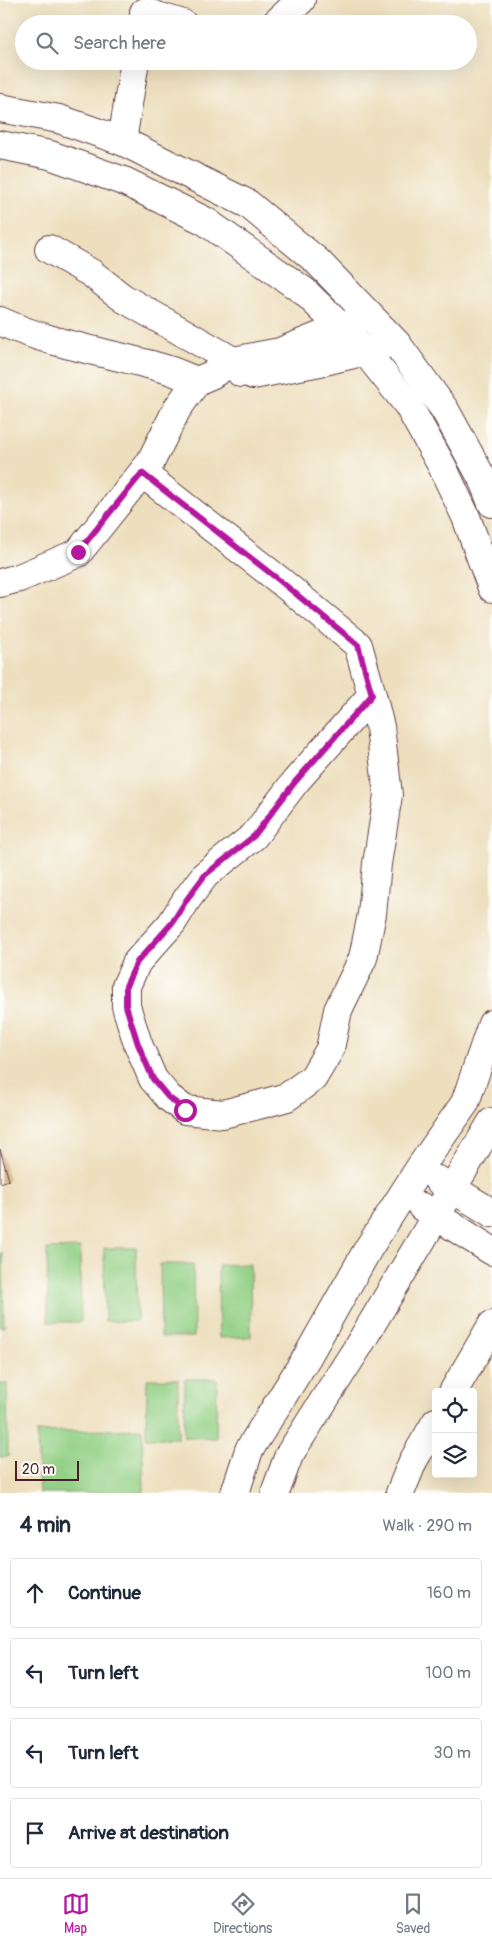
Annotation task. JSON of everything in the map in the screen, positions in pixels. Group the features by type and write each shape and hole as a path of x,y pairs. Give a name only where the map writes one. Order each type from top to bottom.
{"street":[{"path":"285,15 302,0"},
{"path":"122,140 134,70"},
{"path":"0,108 60,118 122,140 248,204 317,261 397,344 444,410 482,478 492,503"},
{"path":"50,155 60,118"},
{"path":"0,145 50,155 126,182 205,221 305,292 364,350 408,405 434,450 466,517 492,588"},
{"path":"49,248 90,273 221,373"},
{"path":"0,583 19,578 78,552 150,463 178,409 221,373 371,316"},
{"path":"0,321 54,340 163,368 221,373 325,361 364,350 397,344"},
{"path":"142,473 279,580 358,645 372,695 380,727 388,795 377,864 372,914 363,958 338,1010 330,1049 313,1078 287,1097 223,1114 185,1110 168,1097 153,1079 138,1044 126,1006 126,986 137,962 172,923 205,875 254,836 295,782 372,695"},
{"path":"235,1493 249,1450 307,1357 368,1249 465,1103 492,1024"},
{"path":"275,1493 289,1455 356,1350 492,1122"},
{"path":"420,1170 492,1213"},
{"path":"404,1195 492,1251"},
{"path":"455,1388 492,1325"},
{"path":"400,1493 413,1461 432,1429"}],"green space":[{"path":"80,1248 81,1322 48,1322 47,1249"},
{"path":"104,1248 136,1248 137,1321 105,1321"},
{"path":"0,1254 3,1254 4,1327 0,1327"},
{"path":"160,1264 193,1264 194,1337 161,1337"},
{"path":"250,1264 251,1337 219,1338 218,1265"},
{"path":"147,1379 178,1379 178,1438 146,1438"},
{"path":"185,1379 217,1379 216,1438 184,1437"},
{"path":"0,1384 7,1384 8,1457 0,1457"},
{"path":"142,1429 144,1493 39,1493 37,1432"}],"building":[{"path":"0,1149 9,1180 0,1183"}],"route":[{"path":"78,552 142,473 279,580 358,645 372,695 295,782 254,836 205,875 172,923 137,962 126,986 126,1006 138,1044 153,1079 168,1097 185,1110"}]}
